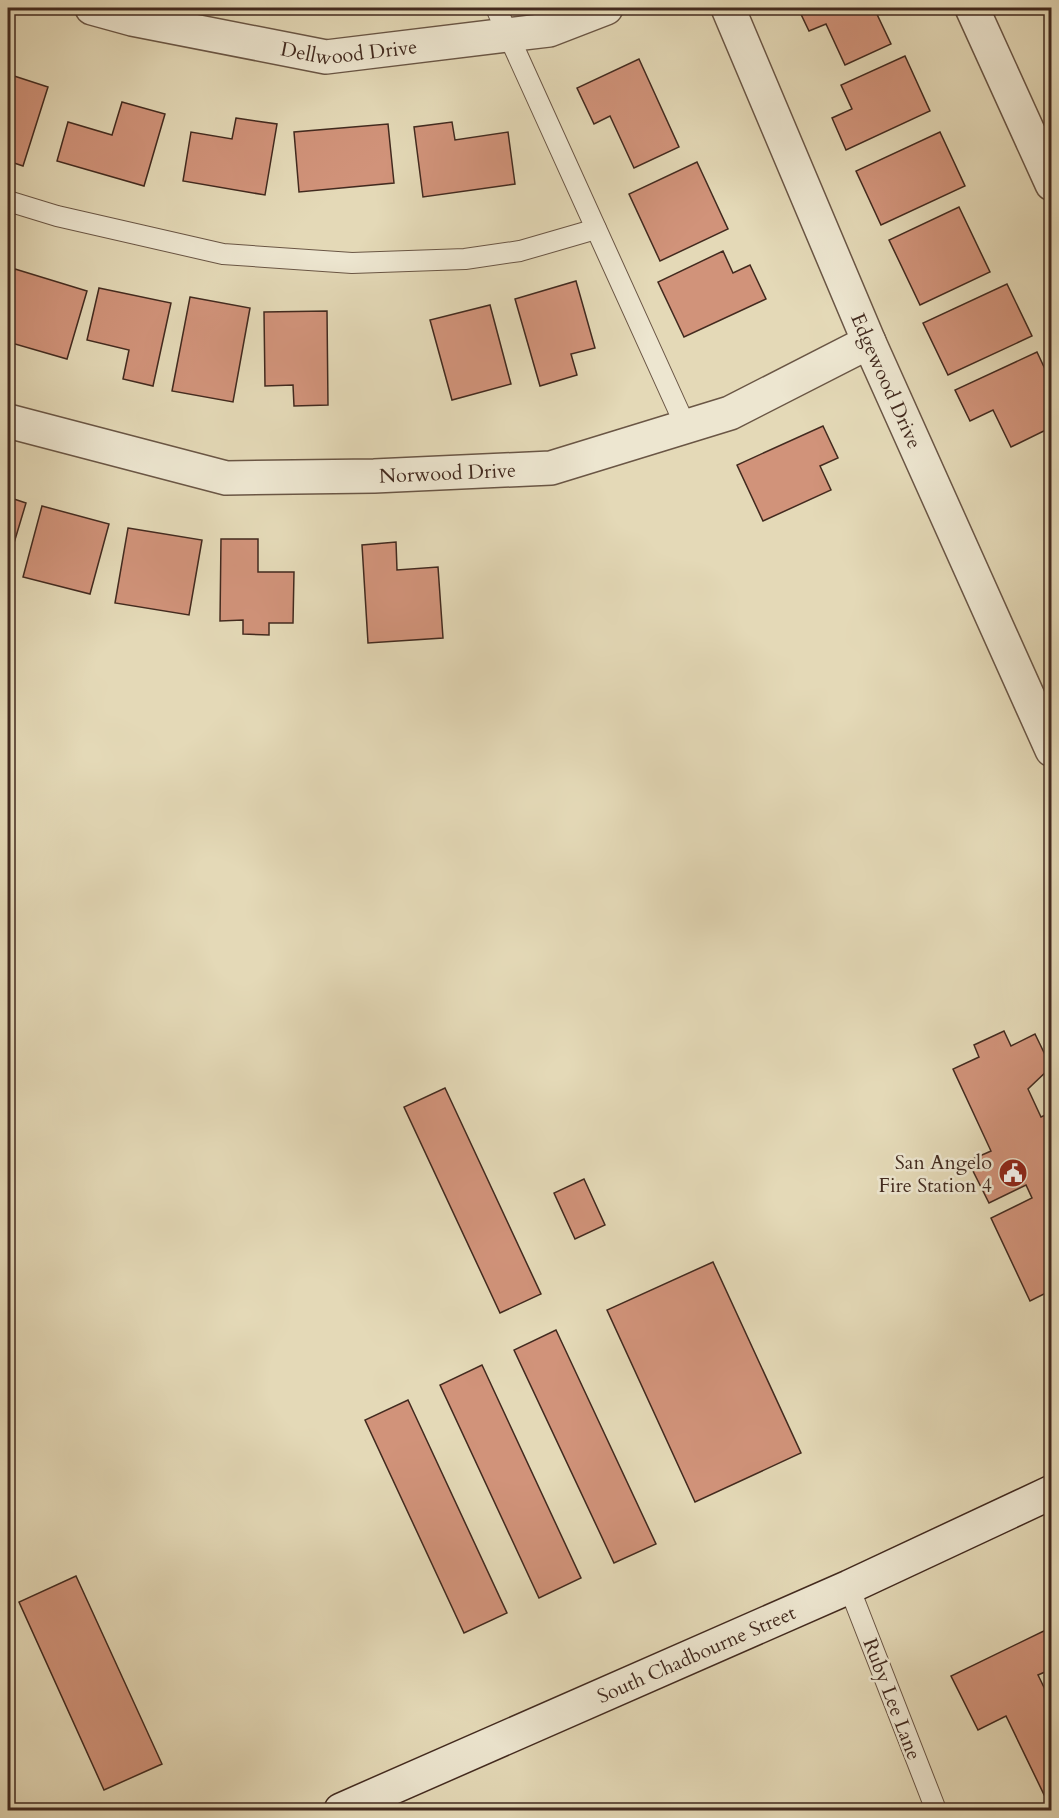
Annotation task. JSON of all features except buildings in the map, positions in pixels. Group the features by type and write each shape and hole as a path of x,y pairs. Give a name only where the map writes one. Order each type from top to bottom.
{"street":[{"name":"Dellwood Drive","path":"92,8 134,14 326,57 502,21 549,30 606,8"},
{"name":"Edgewood Drive","path":"728,8 869,342 1052,750"},
{"path":"977,9 1052,184"},
{"name":"Norwood Drive","path":"8,421 226,478 374,476 551,468 730,413 869,342"},
{"name":"South Chadbourne Street","path":"340,1810 849,1587 1052,1492"}],"lane":[{"path":"502,21 686,427"},
{"path":"8,201 57,216 223,254 352,263 465,259 520,251 596,229"},
{"name":"Ruby Lee Lane","path":"849,1587 936,1810"}],"place":[{"name":"San Angelo Fire Station 4","path":"1013,1173"}]}
